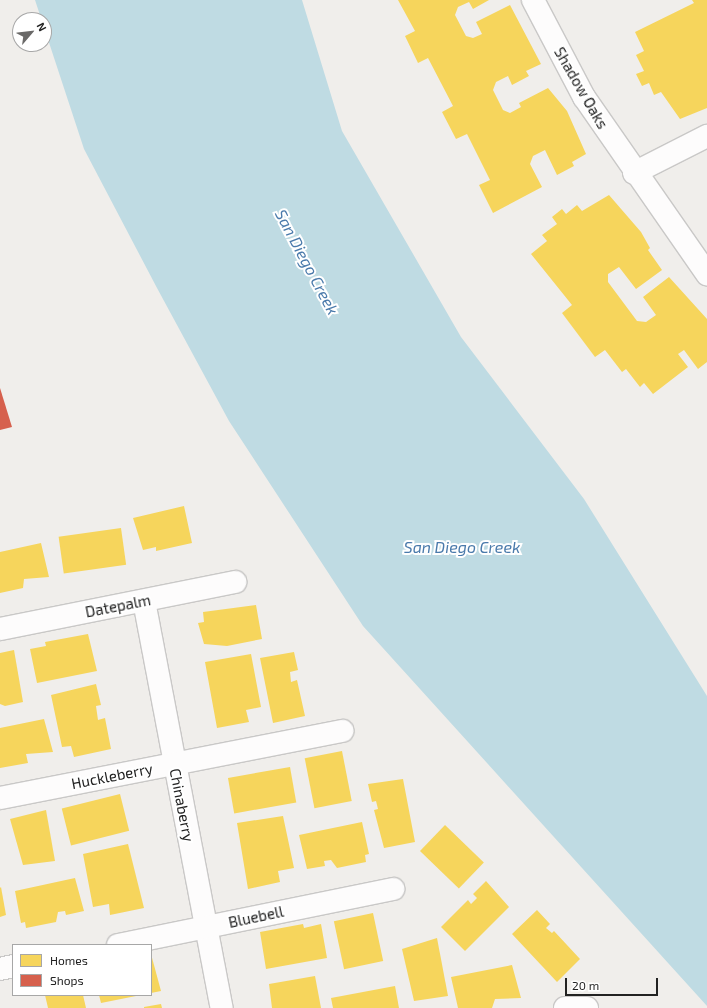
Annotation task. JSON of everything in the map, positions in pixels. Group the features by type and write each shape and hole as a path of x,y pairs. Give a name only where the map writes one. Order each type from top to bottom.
{"street":[{"name":"Shadow Oaks","path":"533,0 584,97 634,173 707,274"},
{"path":"634,173 707,136"},
{"name":"Datepalm","path":"0,629 235,582"},
{"name":"Chinaberry","path":"144,601 174,764 222,1008"},
{"name":"Huckleberry","path":"0,798 342,731"},
{"name":"Bluebell","path":"123,944 393,889"},
{"path":"0,969 12,966"},
{"path":"565,1008 587,1008"}],"water":[{"name":"San Diego Creek","path":"35,0 302,0 342,131 461,337 584,499 707,696 707,1006 363,626 229,421 157,288 84,149 52,52 52,12 39,12"}],"building: Homes":[{"path":"398,0 489,0 473,9 469,2 458,7 455,15 466,36 473,38 482,34 476,22 510,5 541,64 526,71 529,76 512,85 508,76 496,82 493,90 503,110 510,113 521,107 519,103 548,88 567,111 586,154 572,162 574,166 557,175 545,150 533,156 530,164 542,187 493,213 479,185 490,180 467,134 456,139 442,112 453,106 428,58 418,63 405,36 415,31"},
{"path":"692,0 707,0 707,108 680,119 661,92 654,95 649,83 642,86 636,74 644,71 636,55 644,51 635,32 694,3"},
{"path":"609,195 641,232 650,248 648,250 662,270 636,289 619,267 608,274 608,282 637,321 646,322 656,315 643,297 669,277 707,319 707,362 698,369 684,350 678,354 688,367 653,394 644,383 640,387 626,369 622,372 605,350 595,357 562,313 572,305 531,254 547,241 542,235 557,224 552,217 562,209 566,214 577,205 582,211"},
{"path":"184,506 192,543 156,551 156,547 143,550 133,518"},
{"path":"121,528 126,565 64,573 59,537"},
{"path":"41,543 49,577 24,579 23,588 0,593 0,552"},
{"path":"256,605 262,639 227,646 204,644 198,623 204,622 203,612"},
{"path":"88,634 97,671 37,683 30,649 46,646 45,642"},
{"path":"14,650 23,702 5,706 0,704 0,653"},
{"path":"294,652 298,670 290,672 291,682 297,680 305,716 273,723 260,658"},
{"path":"251,654 261,707 246,710 249,722 217,728 205,662"},
{"path":"96,684 101,705 96,706 98,720 105,718 111,749 74,757 71,746 62,747 51,695"},
{"path":"44,719 53,752 26,754 28,763 0,768 0,728"},
{"path":"342,751 352,801 314,808 305,758"},
{"path":"290,767 296,802 234,813 228,778"},
{"path":"403,779 415,842 384,848 374,810 378,809 376,801 372,802 368,784"},
{"path":"120,794 129,831 71,845 62,809"},
{"path":"46,810 55,861 23,865 10,819"},
{"path":"283,816 294,868 278,871 280,882 248,889 237,823"},
{"path":"362,822 369,854 365,855 366,862 337,868 331,860 324,861 325,866 307,869 299,835"},
{"path":"445,825 484,863 459,888 420,851"},
{"path":"128,844 144,908 110,915 109,904 93,907 83,854"},
{"path":"75,878 84,911 66,915 65,911 58,912 56,922 26,928 25,922 21,923 15,891"},
{"path":"486,881 509,907 465,951 441,927 468,900 471,904 477,898 473,894"},
{"path":"1,887 6,915 0,917 0,888"},
{"path":"537,910 550,924 546,928 552,933 554,931 580,959 557,982 512,934"},
{"path":"373,913 383,961 344,969 334,921"},
{"path":"303,924 304,928 321,924 327,958 266,969 260,932"},
{"path":"437,938 448,996 414,1001 402,949"},
{"path":"152,958 161,991 152,993"},
{"path":"512,965 521,998 495,999 492,1008 458,1008 451,977"},
{"path":"315,976 321,1008 272,1008 269,984"},
{"path":"395,986 399,1008 333,1008 331,998"},
{"path":"45,996 83,996 86,1008 48,1008"},
{"path":"99,996 136,996 101,1003"},
{"path":"161,1004 162,1008 144,1008 144,1007"}],"building: Shops":[{"path":"0,388 12,427 0,430"}]}
